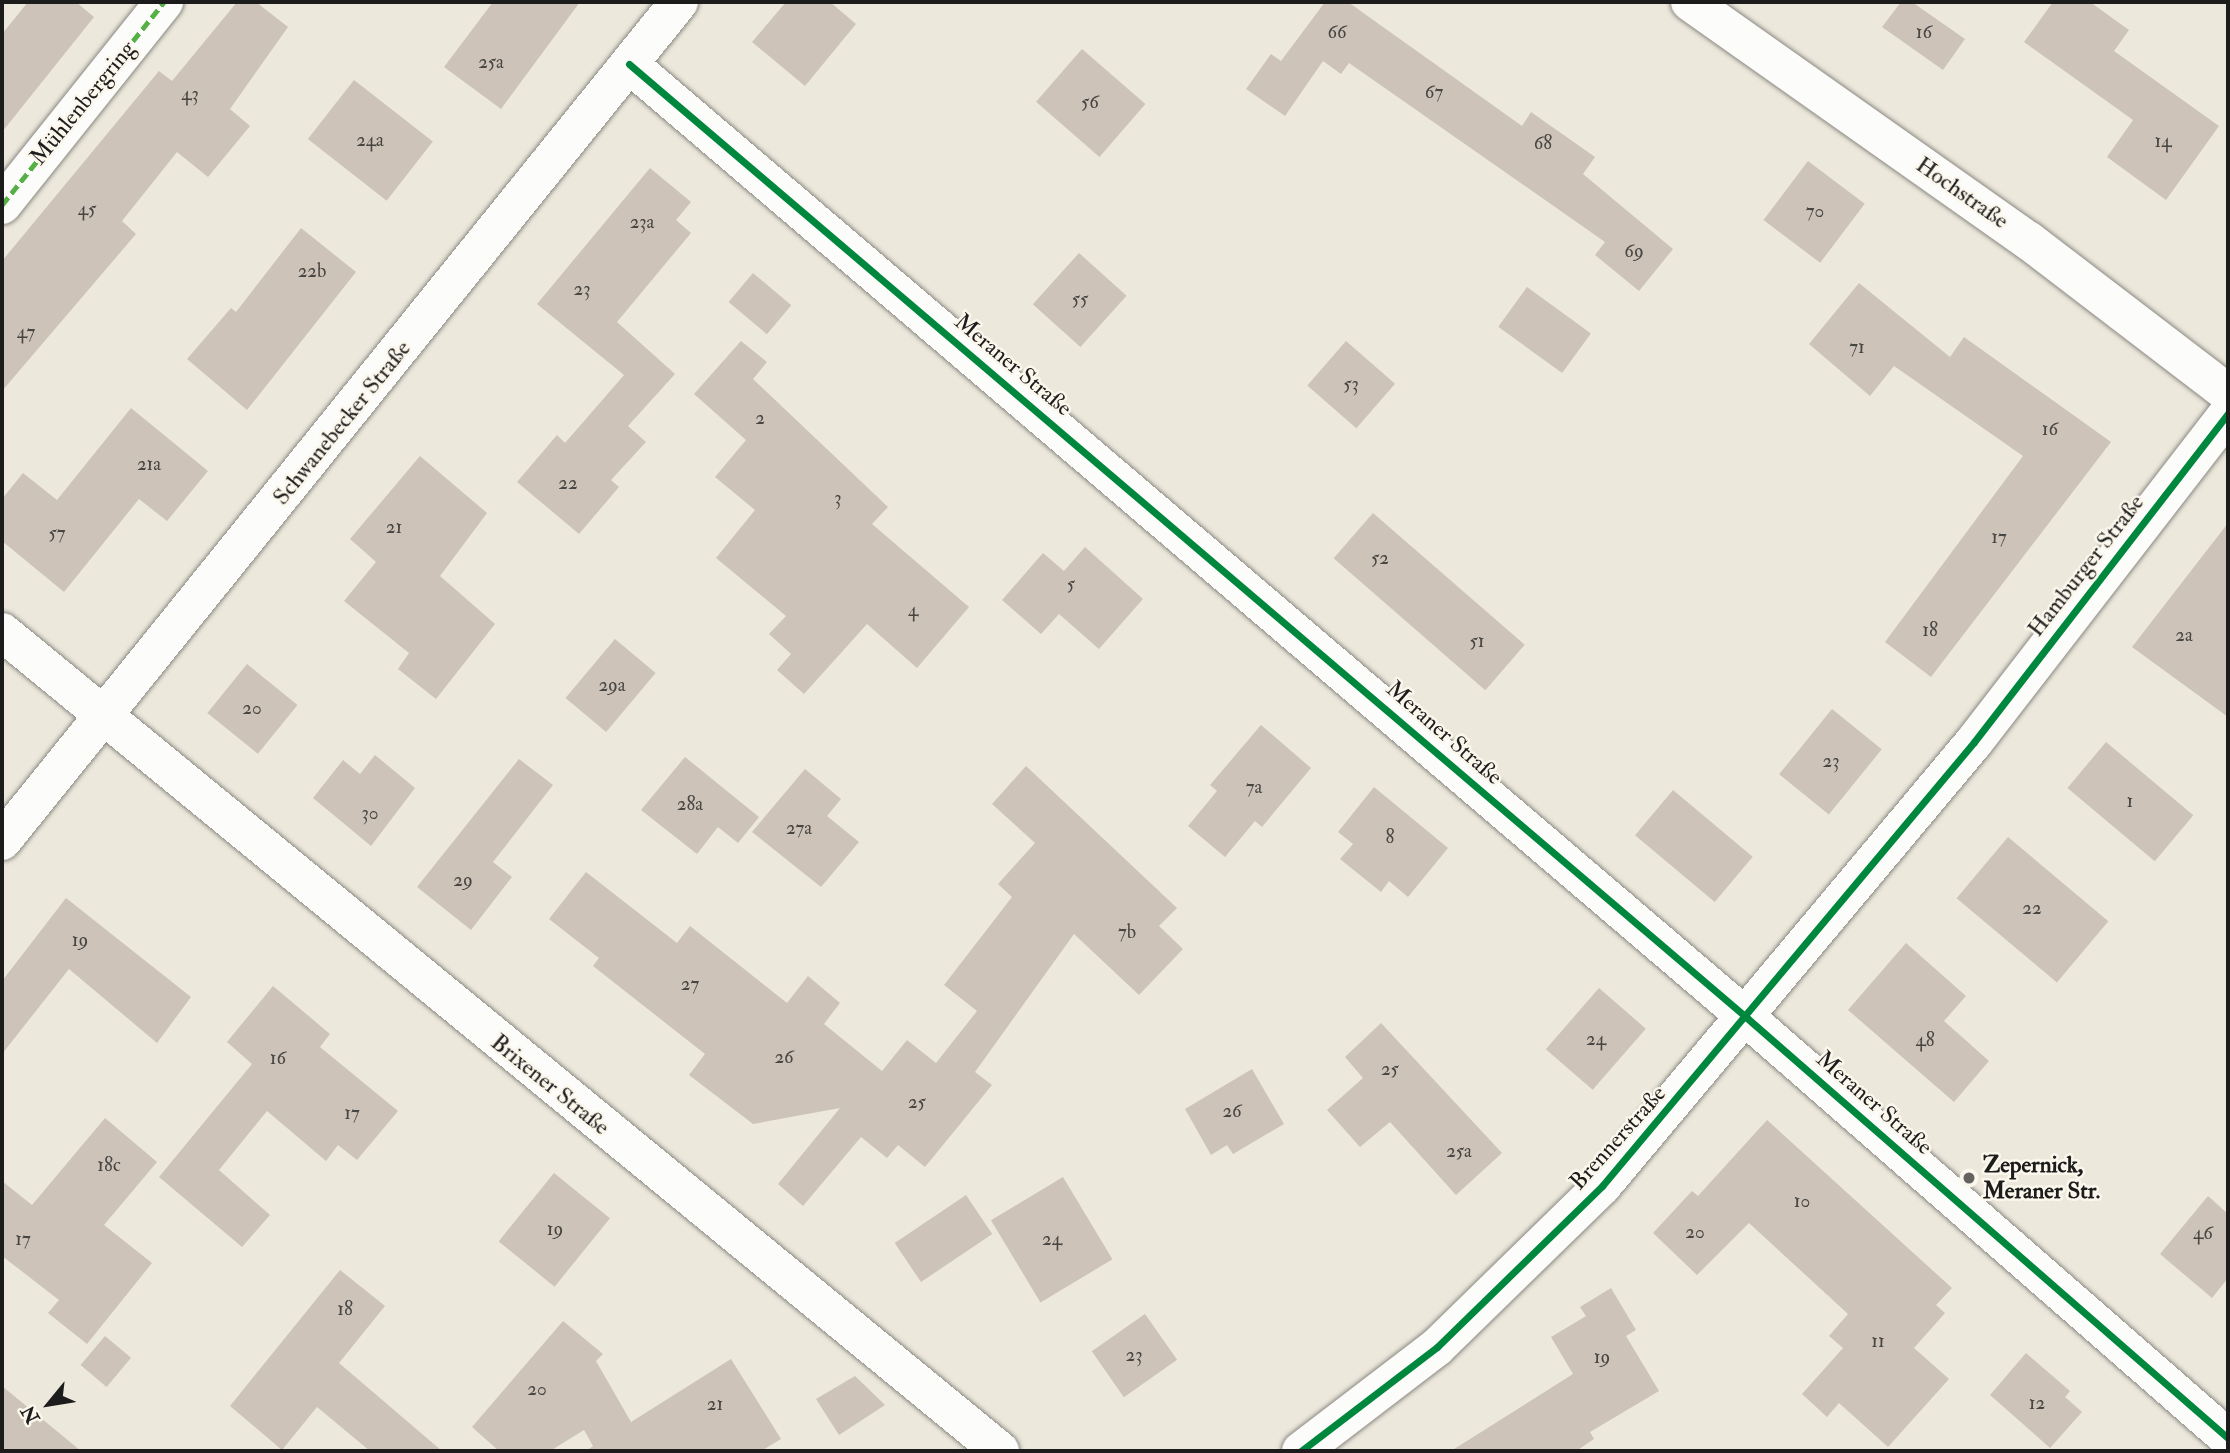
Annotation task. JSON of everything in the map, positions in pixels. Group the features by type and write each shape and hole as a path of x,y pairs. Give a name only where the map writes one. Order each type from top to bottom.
{"street":[{"name":"Mühlenbergring","path":"2,205 164,2"},
{"name":"Schwanebecker Straße","path":"2,841 679,2"},
{"name":"Hochstraße","path":"1690,2 2029,241 2228,393"},
{"name":"Meraner Straße","path":"629,64 1747,1018 2228,1438"},
{"name":"Hamburger Straße","path":"1974,742 2228,412"},
{"name":"Brixener Straße","path":"2,632 1000,1451"},
{"name":"Brennerstraße","path":"1300,1451 1437,1347 1503,1287 1602,1186 1747,1018 1974,742"}],"building":[{"path":"28,2 76,2 94,17 2,132 2,34"},
{"path":"237,2 256,2 288,27 230,109 250,126 208,177 177,152 122,221 136,234 2,391 2,261 159,71 172,81"},
{"path":"493,2 580,2 501,109 444,67"},
{"path":"786,2 830,2 856,24 805,86 752,42"},
{"path":"1325,2 1348,2 1522,126 1531,112 1595,157 1583,174 1673,249 1639,291 1595,255 1605,242 1349,63 1341,74 1323,61 1285,116 1246,89 1271,54 1281,61"},
{"path":"1901,2 1912,2 1965,39 1943,70 1882,27"},
{"path":"2053,2 2090,2 2129,30 2114,51 2219,126 2166,200 2107,157 2133,120 2024,42"},
{"path":"1082,49 1145,104 1099,157 1036,102"},
{"path":"354,80 433,142 387,201 308,139"},
{"path":"1808,161 1865,204 1820,263 1763,220"},
{"path":"650,168 691,202 676,220 691,233 617,322 675,374 628,426 646,442 611,480 619,487 579,534 517,482 557,435 565,443 624,375 537,304"},
{"path":"301,228 356,272 247,410 187,359 231,308 236,312"},
{"path":"1079,253 1127,296 1080,347 1033,304"},
{"path":"753,273 791,305 767,334 729,302"},
{"path":"1859,283 1950,357 1964,337 2111,442 1931,677 1885,642 2023,456 1894,366 1870,396 1809,344"},
{"path":"1527,287 1591,333 1562,373 1498,327"},
{"path":"741,341 767,362 753,379 888,507 872,524 969,607 917,668 867,624 804,694 777,670 791,654 769,634 786,616 716,558 755,510 715,477 746,440 694,394"},
{"path":"1346,341 1395,384 1356,428 1307,386"},
{"path":"131,408 208,471 167,521 139,499 64,592 2,541 2,499 23,473 57,500"},
{"path":"420,456 487,513 440,576 495,624 436,699 398,669 409,653 344,601 376,562 350,539"},
{"path":"1373,513 1525,645 1485,690 1334,558"},
{"path":"2228,523 2228,717 2132,647"},
{"path":"1085,547 1143,599 1099,649 1059,614 1041,634 1002,600 1043,553 1064,571"},
{"path":"615,639 656,673 606,732 566,698"},
{"path":"247,664 298,705 258,754 207,713"},
{"path":"1832,709 1882,749 1829,815 1779,774"},
{"path":"1261,725 1311,768 1262,827 1255,821 1225,857 1188,826 1217,791 1210,785"},
{"path":"2106,742 2193,815 2155,861 2067,788"},
{"path":"375,755 415,788 371,846 313,798 343,760 360,774"},
{"path":"685,757 759,817 738,843 718,827 697,854 641,810"},
{"path":"519,759 553,785 493,862 512,877 471,930 417,887"},
{"path":"1026,766 1177,908 1159,926 1183,949 1139,995 1074,934 975,1072 992,1085 925,1167 898,1145 887,1158 861,1137 803,1206 778,1184 840,1108 753,1124 689,1075 705,1054 593,966 599,958 549,919 586,872 677,943 690,926 787,1003 808,976 840,1003 824,1024 882,1071 907,1040 936,1063 977,1011 944,985 1012,897 998,884 1035,843 992,804"},
{"path":"805,769 841,799 827,816 859,842 821,887 752,832"},
{"path":"1374,787 1448,848 1408,897 1389,881 1381,892 1340,859 1353,844 1338,832"},
{"path":"1673,790 1753,857 1715,902 1635,835"},
{"path":"2008,837 2108,921 2057,982 1957,898"},
{"path":"66,898 191,997 157,1043 69,969 2,1054 2,981"},
{"path":"1906,943 1966,996 1944,1021 1989,1061 1954,1102 1848,1010"},
{"path":"273,986 330,1034 320,1047 398,1111 357,1160 338,1145 326,1161 267,1111 219,1170 270,1215 242,1247 159,1177 252,1064 227,1042"},
{"path":"1599,988 1646,1029 1593,1090 1546,1049"},
{"path":"1381,1023 1502,1153 1456,1195 1390,1122 1360,1147 1327,1110 1363,1078 1345,1057"},
{"path":"1252,1069 1284,1124 1233,1154 1227,1145 1211,1155 1185,1109"},
{"path":"105,1118 157,1162 104,1225 152,1263 87,1344 48,1313 59,1300 2,1256 2,1181 32,1205"},
{"path":"1767,1120 1952,1288 1936,1305 1945,1313 1914,1348 1949,1379 1888,1447 1839,1403 1827,1417 1802,1394 1843,1348 1829,1336 1848,1314 1749,1223 1697,1275 1653,1233 1692,1191 1698,1196"},
{"path":"554,1173 610,1218 555,1287 499,1241"},
{"path":"1063,1177 1112,1259 1040,1303 991,1220"},
{"path":"966,1195 992,1234 921,1282 895,1243"},
{"path":"2208,1196 2228,1214 2228,1278 2212,1298 2160,1254"},
{"path":"340,1270 385,1306 339,1363 442,1451 370,1451 317,1407 282,1450 230,1406"},
{"path":"1611,1288 1636,1330 1626,1336 1659,1391 1590,1432 1594,1439 1576,1451 1451,1451 1573,1374 1551,1337 1586,1316 1580,1307"},
{"path":"1145,1314 1177,1360 1124,1397 1092,1351"},
{"path":"563,1321 603,1354 596,1361 631,1422 731,1359 781,1439 761,1451 586,1451 593,1446 584,1430 550,1451 499,1451 472,1427"},
{"path":"105,1336 131,1358 107,1387 81,1365"},
{"path":"2026,1353 2070,1391 2065,1397 2082,1412 2050,1448 1990,1395"},
{"path":"855,1376 885,1405 839,1435 816,1399"},
{"path":"2,1386 81,1451 2,1451"}],"marked path":[{"path":"2,205 164,2"}],"cycle path":[{"path":"629,64 1747,1018 2228,1438"},
{"path":"1301,1451 1437,1347 1602,1186 1974,742 2228,413"}],"place":[{"name":"Zepernick, Meraner Str.","path":"1969,1178"}]}
